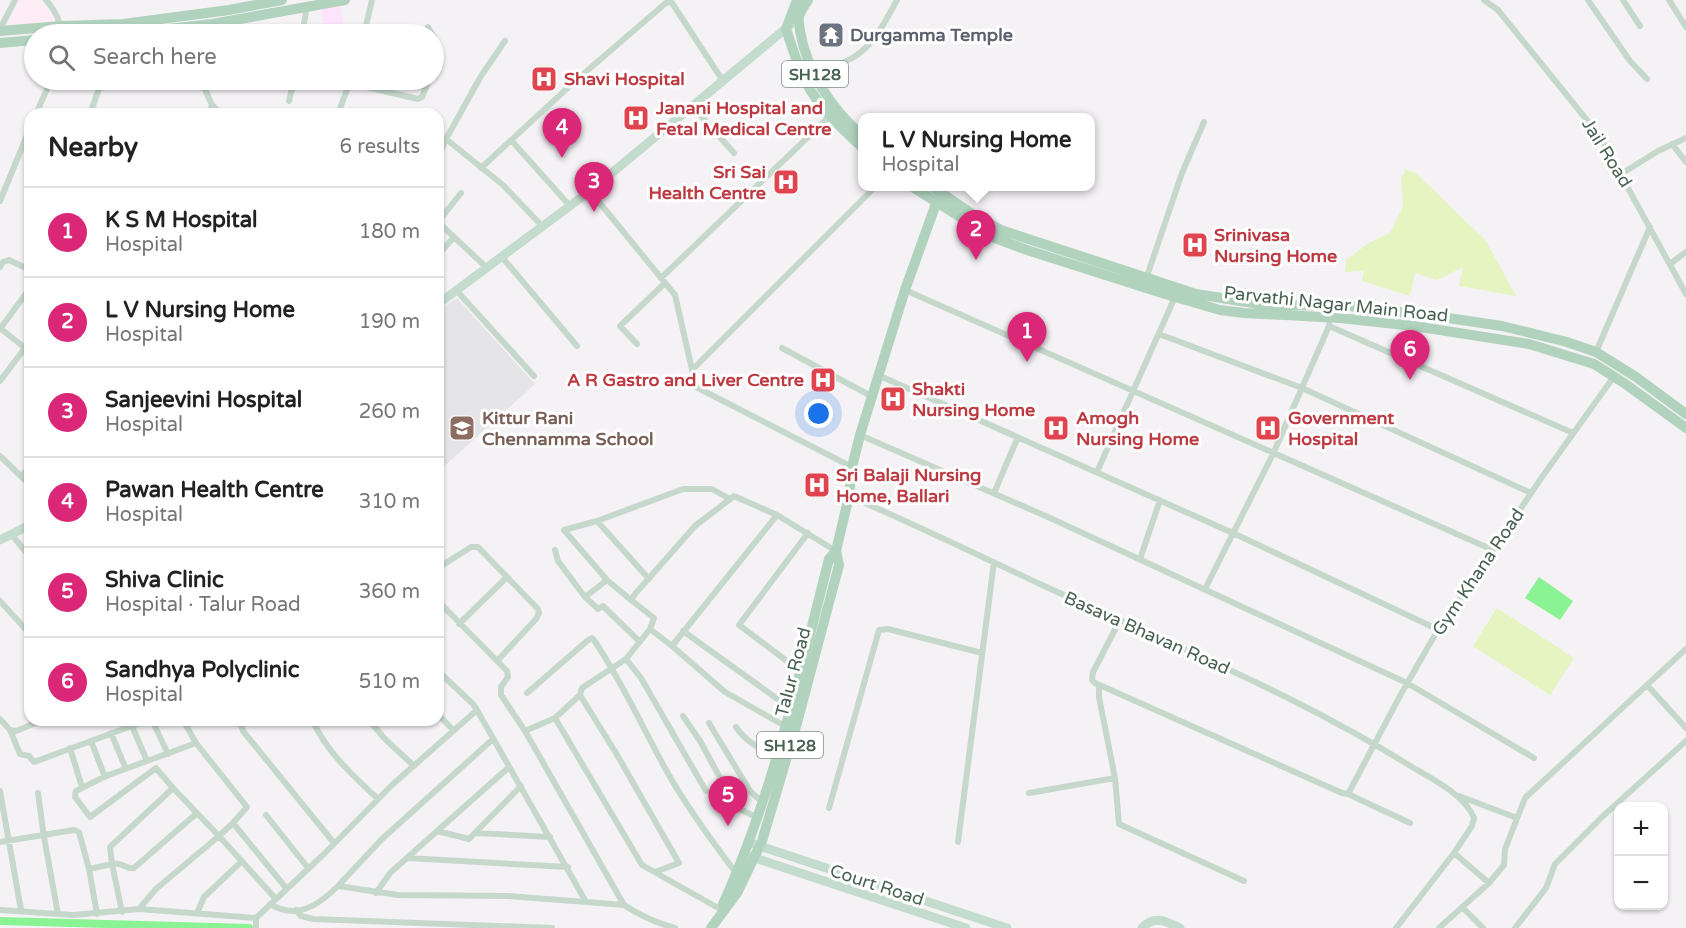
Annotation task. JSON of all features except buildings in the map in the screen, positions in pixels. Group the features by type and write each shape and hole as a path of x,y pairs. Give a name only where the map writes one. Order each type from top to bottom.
{"main road":[{"path":"123,24 229,10 282,0"},
{"path":"221,24 345,0"},
{"path":"797,0 786,29 810,90 840,128 858,144"},
{"path":"798,18 808,0"},
{"name":"SH128","path":"798,18 802,45 825,95 858,131"},
{"path":"0,30 24,30"},
{"path":"0,43 24,41"},
{"name":"Parvathi Nagar Main Road","path":"936,194 1000,230 1196,294 1266,305 1337,306 1448,318 1502,326 1567,342 1596,352 1686,429"},
{"name":"Parvathi Nagar Main Road","path":"936,194 972,226 1001,240 1175,297 1244,313 1414,326 1529,344 1617,372 1686,414"},
{"name":"Talur Road","path":"710,928 736,874 760,845 797,723 839,565 836,551 849,496 852,467 936,194"},
{"name":"Talur Road","path":"710,928 737,893 749,856 748,842 785,726 829,559 836,551"}],"street":[{"path":"0,30 15,0"},
{"path":"46,0 53,8 59,24"},
{"path":"366,24 372,0"},
{"path":"815,75 855,56 866,47 887,19 897,0"},
{"name":"Jail Road","path":"1484,0 1498,10 1599,135 1686,294"},
{"path":"1588,0 1630,61 1647,79"},
{"path":"1623,0 1640,26"},
{"path":"1669,0 1686,27"},
{"path":"481,168 667,2 672,3 723,81"},
{"path":"304,24 307,7"},
{"path":"444,300 590,191 798,18"},
{"path":"444,144 481,76 505,41"},
{"path":"39,108 47,90"},
{"path":"92,108 98,90"},
{"path":"205,90 215,108"},
{"path":"289,101 292,90"},
{"path":"340,108 347,90"},
{"path":"384,90 418,99 422,97 425,90"},
{"path":"693,107 734,153"},
{"path":"637,344 620,326 663,280 830,116"},
{"path":"1146,279 1182,173 1204,122"},
{"path":"1621,174 1686,138"},
{"path":"446,139 503,185 543,227"},
{"path":"511,140 570,206"},
{"path":"0,201 24,143"},
{"path":"1672,144 1686,162"},
{"path":"590,191 675,295 696,387 852,467"},
{"path":"692,370 871,191"},
{"path":"444,214 461,193"},
{"path":"1596,352 1650,227"},
{"path":"444,228 487,268"},
{"path":"444,248 454,237"},
{"path":"1670,264 1686,252"},
{"path":"502,257 577,345"},
{"path":"0,267 3,262 9,260 24,267"},
{"path":"905,290 1492,550"},
{"path":"456,291 534,376"},
{"path":"24,296 0,328 24,347"},
{"path":"1097,472 1175,297"},
{"path":"1205,589 1273,454 1337,306"},
{"path":"1329,321 1573,433"},
{"path":"1159,334 1302,388 1531,493"},
{"path":"782,348 873,397"},
{"path":"0,381 24,354"},
{"name":"Gym Khana Road","path":"1348,794 1407,682 1439,630 1531,493 1617,372"},
{"path":"880,376 1233,533 1439,630"},
{"path":"861,435 1140,559 1407,682 1534,758"},
{"path":"994,493 1018,437"},
{"path":"0,456 22,477 24,474"},
{"path":"525,731 555,718 580,695 582,688 626,659 651,629 654,618 607,580 564,530 597,521 683,489 712,489 730,499"},
{"path":"631,600 696,525 734,496 777,515 836,551"},
{"name":"Basava Bhavan Road","path":"849,496 909,521 1245,677 1375,744 1453,793"},
{"path":"1140,559 1160,500"},
{"path":"672,646 777,515"},
{"path":"597,521 649,579"},
{"path":"0,540 24,528"},
{"path":"11,534 24,550"},
{"path":"800,671 739,625 808,534"},
{"path":"444,564 474,546 481,549 539,613 537,619 497,661"},
{"path":"555,550 558,561 585,597 598,609 603,606 640,642"},
{"path":"958,842 994,562"},
{"path":"459,624 507,577"},
{"path":"585,597 607,580"},
{"path":"0,601 24,627"},
{"path":"444,608 508,674 501,687 501,694 525,731 624,905 639,915 675,928"},
{"path":"1120,620 1091,676 1092,680 1099,685 1410,823"},
{"path":"651,629 725,692 785,726"},
{"path":"829,808 879,630 888,629 982,653"},
{"path":"683,632 790,708"},
{"path":"527,693 590,639 594,640 612,668 666,769 706,834 736,874"},
{"path":"1439,928 1463,908 1504,866 1505,849 1525,798 1686,649"},
{"path":"626,659 641,678 706,791"},
{"path":"444,677 477,710 586,902"},
{"path":"1099,685 1099,698 1115,778 1119,824 1245,881"},
{"path":"1647,685 1686,728"},
{"path":"580,695 679,864 655,873"},
{"path":"255,928 256,918 275,898 378,799 477,710"},
{"path":"683,716 700,741 736,807 756,817"},
{"path":"555,718 642,865 720,909"},
{"path":"0,719 10,730 20,754 29,756 34,762 132,726 149,760 173,789 275,898"},
{"path":"444,720 453,730"},
{"path":"709,723 750,791 761,801"},
{"path":"10,730 16,731 28,726"},
{"path":"153,726 168,754"},
{"path":"139,909 156,890 219,836 247,807 196,743 186,726"},
{"path":"241,726 334,843"},
{"path":"315,726 321,738 353,776 378,799"},
{"path":"374,726 414,766"},
{"path":"736,728 756,746 776,756"},
{"path":"111,733 126,769"},
{"path":"270,904 283,911 297,910 320,902 382,839 493,739"},
{"path":"91,741 105,777"},
{"path":"1515,928 1546,888 1556,864 1686,741"},
{"path":"156,768 90,817 75,797 76,791 82,787 196,743"},
{"path":"70,748 82,787"},
{"path":"376,893 390,873 509,767"},
{"path":"1029,793 1115,778"},
{"path":"437,831 469,839 521,786"},
{"path":"122,912 110,847 173,789"},
{"path":"0,791 21,910"},
{"path":"38,793 58,914"},
{"path":"1453,793 1517,818"},
{"path":"1396,928 1472,826 1474,818 1467,805 1453,793"},
{"path":"89,869 120,863 130,869 134,868 197,813"},
{"path":"266,814 308,868"},
{"path":"232,823 286,888"},
{"path":"0,842 44,837 74,830 79,832 89,869 97,914"},
{"path":"475,833 550,837"},
{"name":"Court Road","path":"748,842 1007,928"},
{"path":"1454,853 1489,883"},
{"name":"Court Road","path":"749,856 966,928"},
{"path":"407,858 568,867"},
{"path":"197,914 204,897 242,861"},
{"path":"338,886 376,893 508,897 624,905"},
{"path":"1463,908 1483,928"},
{"path":"0,910 97,914 139,909 256,918"},
{"path":"297,910 301,916 313,919 552,928"},
{"path":"1142,928 1147,922 1158,920 1164,920 1180,928"}],"shaded area":[{"path":"18,0 39,0 59,22 24,24 7,27"},
{"path":"341,5 343,24 323,24 321,7"},
{"path":"1406,169 1417,174 1486,241 1516,296 1459,286 1463,267 1437,280 1415,273 1410,296 1362,281 1364,271 1345,272 1346,260 1369,243 1390,233 1403,206 1401,178"},
{"name":"Kittur Rani Chennamma School","path":"457,298 535,384 444,467 444,307"},
{"path":"1539,577 1573,601 1560,620 1525,598"},
{"path":"1497,608 1574,658 1550,695 1473,646"}],"waterway":[{"path":"0,921 249,928"}],"place":[{"name":"Durgamma Temple","path":"831,35"},
{"name":"Shavi Hospital","path":"544,79"},
{"name":"Janani Hospital and Fetal Medical Centre","path":"636,118"},
{"name":"Pawan Health Centre","path":"562,158"},
{"name":"Sri Sai Health Centre","path":"786,182"},
{"name":"Sanjeevini Hospital","path":"594,212"},
{"name":"Srinivasa Nursing Home","path":"1195,245"},
{"name":"L V Nursing Home","path":"976,260"},
{"name":"K S M Hospital","path":"1027,362"},
{"name":"A R Gastro and Liver Centre","path":"823,380"},
{"name":"Sandhya Polyclinic","path":"1410,380"},
{"name":"Shakti Nursing Home","path":"893,399"},
{"name":"Kittur Rani Chennamma School","path":"462,428"},
{"name":"Amogh Nursing Home","path":"1056,428"},
{"name":"Government Hospital","path":"1268,428"},
{"name":"Sri Balaji Nursing Home, Ballari","path":"817,485"},
{"name":"Shiva Clinic","path":"728,826"}]}
